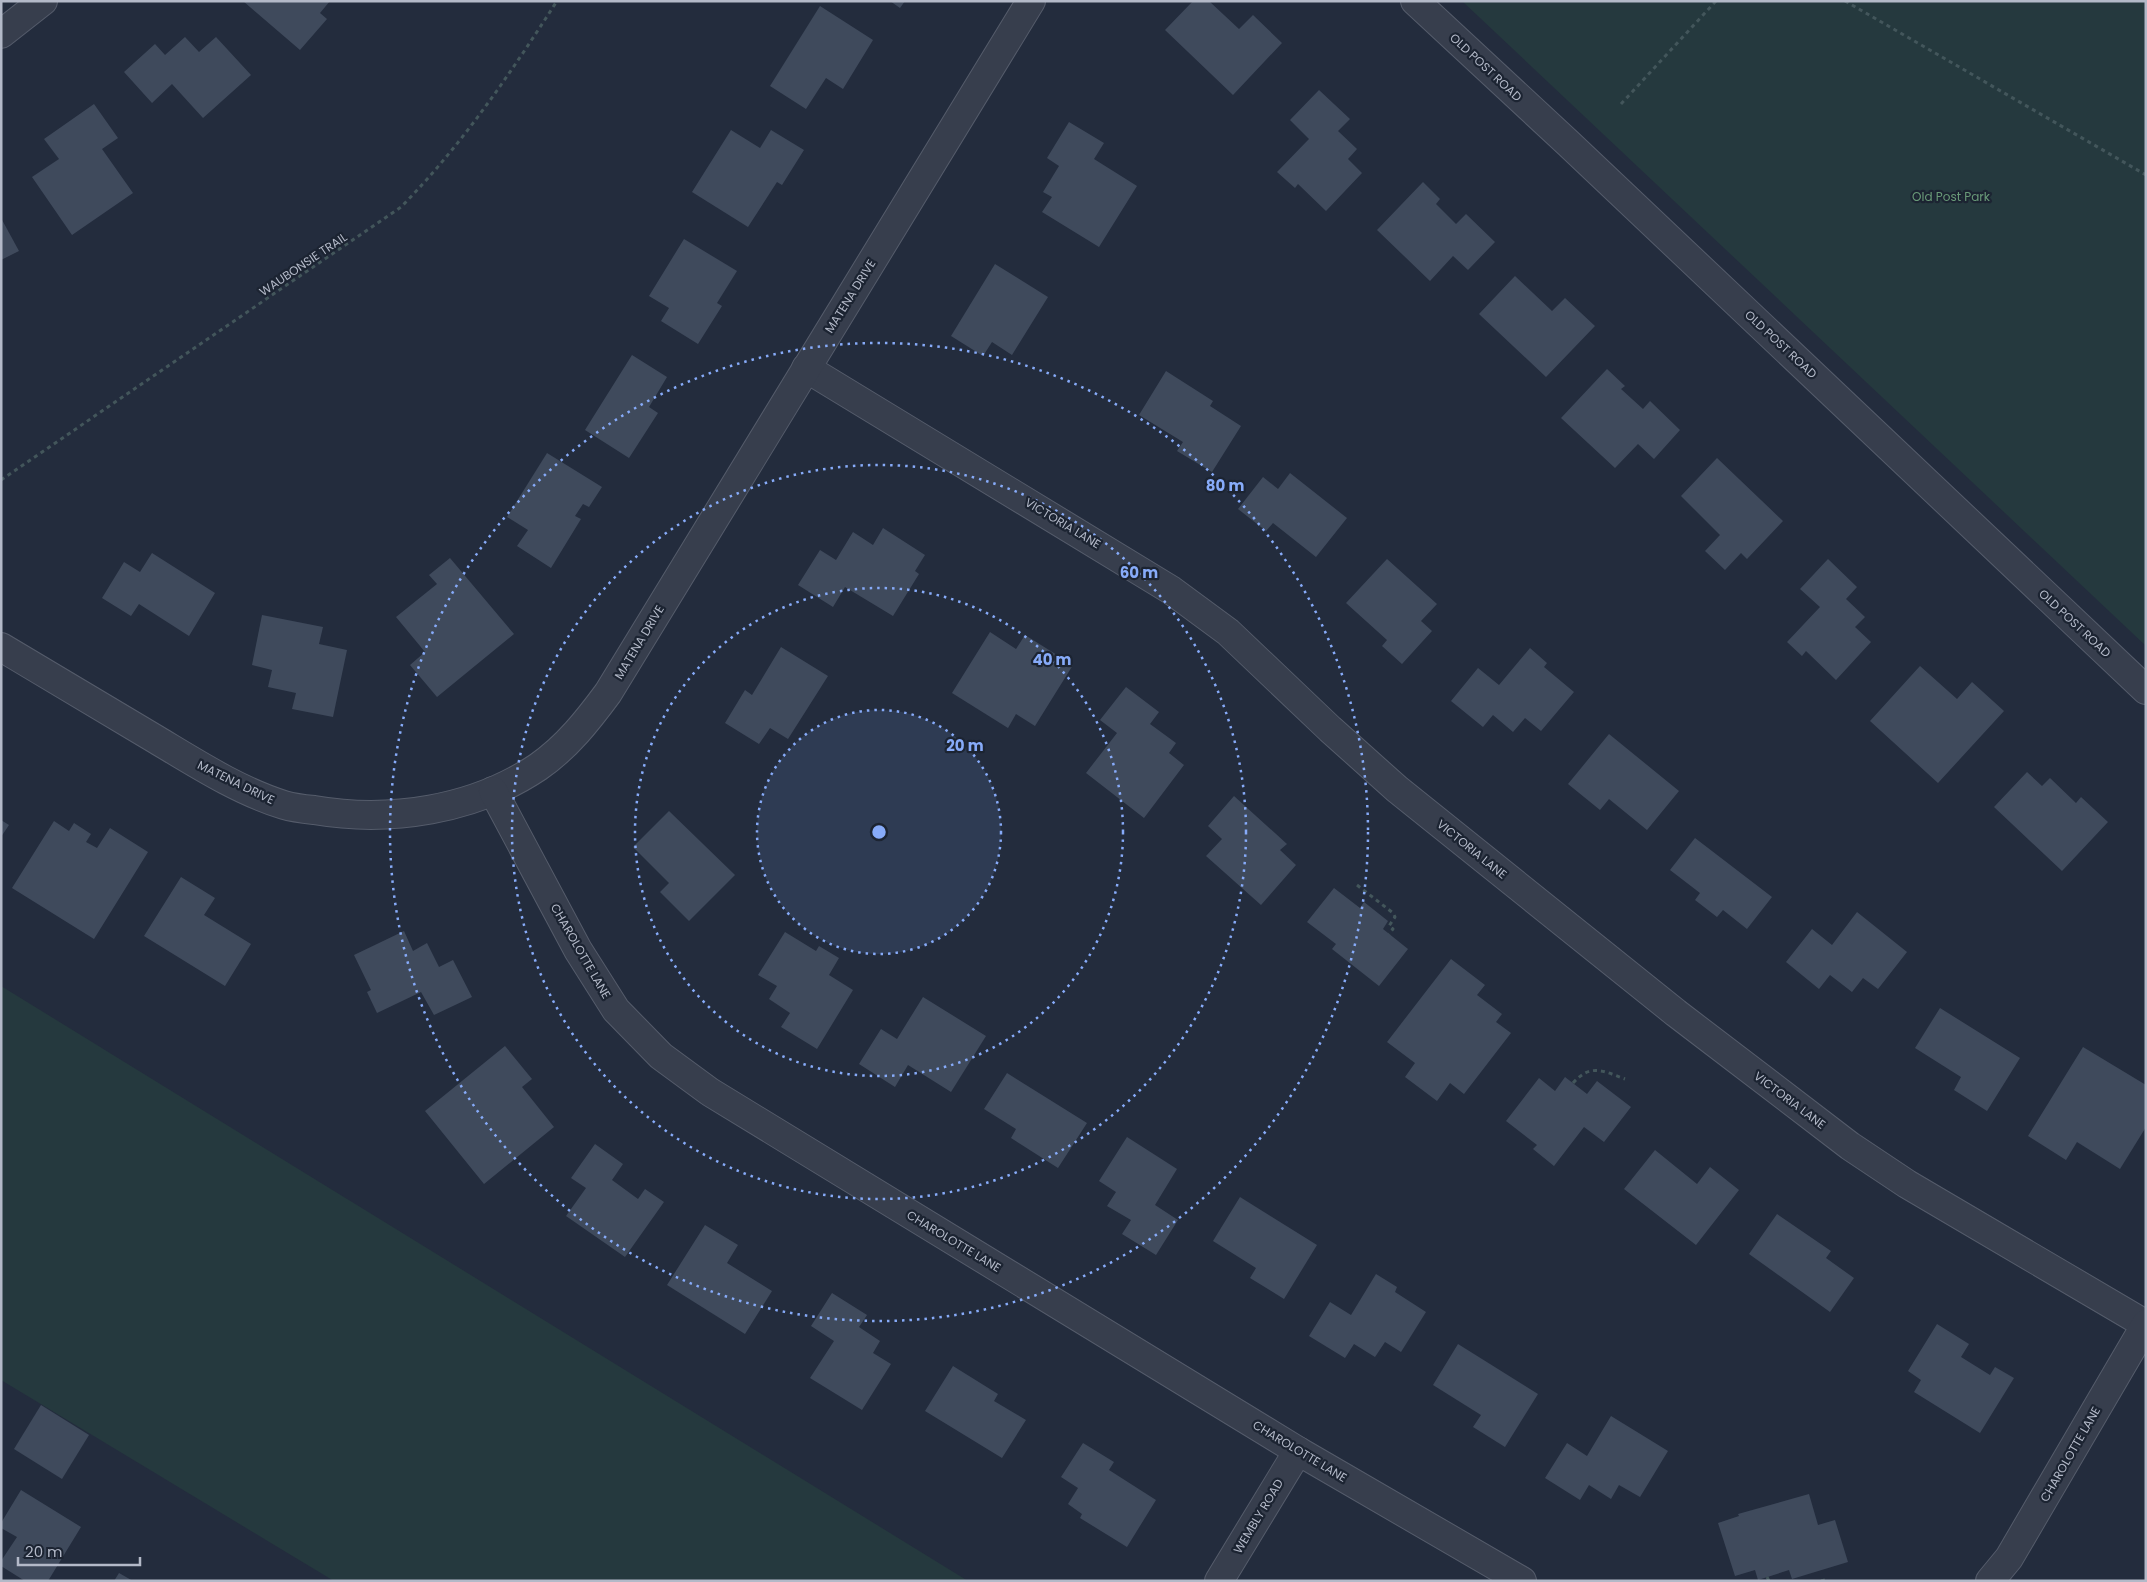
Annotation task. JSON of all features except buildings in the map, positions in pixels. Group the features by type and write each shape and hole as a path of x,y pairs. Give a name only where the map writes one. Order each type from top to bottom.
{"street":[{"path":"1,34 43,1"},
{"name":"MATENA DRIVE","path":"1,647 198,764 241,787 285,806 334,814 393,815 439,808 493,792 539,766 579,732 608,693 1031,1"},
{"name":"OLD POST ROAD","path":"1415,1 1568,143 2146,690"},
{"name":"VICTORIA LANE","path":"806,368 1171,590 1228,632 1330,730 1397,789 1676,1013 1850,1146 1907,1184 2146,1324"},
{"name":"CHAROLOTTE LANE","path":"493,792 578,950 616,1010 661,1056 710,1092 1298,1452 1522,1581"},
{"name":"CHAROLOTTE LANE","path":"1990,1581 2009,1558 2146,1324"},
{"name":"WEMBLY ROAD","path":"1219,1581 1298,1452"}],"path":[{"name":"WAUBONSIE TRAIL","path":"1,480 401,207 433,174 460,142 557,1"},
{"path":"1621,104 1716,1"},
{"path":"1845,1 2146,175"},
{"path":"1357,885 1393,913 1395,917 1389,926 1393,929 1389,934"},
{"path":"1573,1083 1583,1073 1590,1070 1604,1071 1625,1079"}],"green space":[{"name":"Old Post Park","path":"1462,1 2146,1 2146,646"},
{"path":"1,986 968,1581 334,1581 1,1380"}]}
